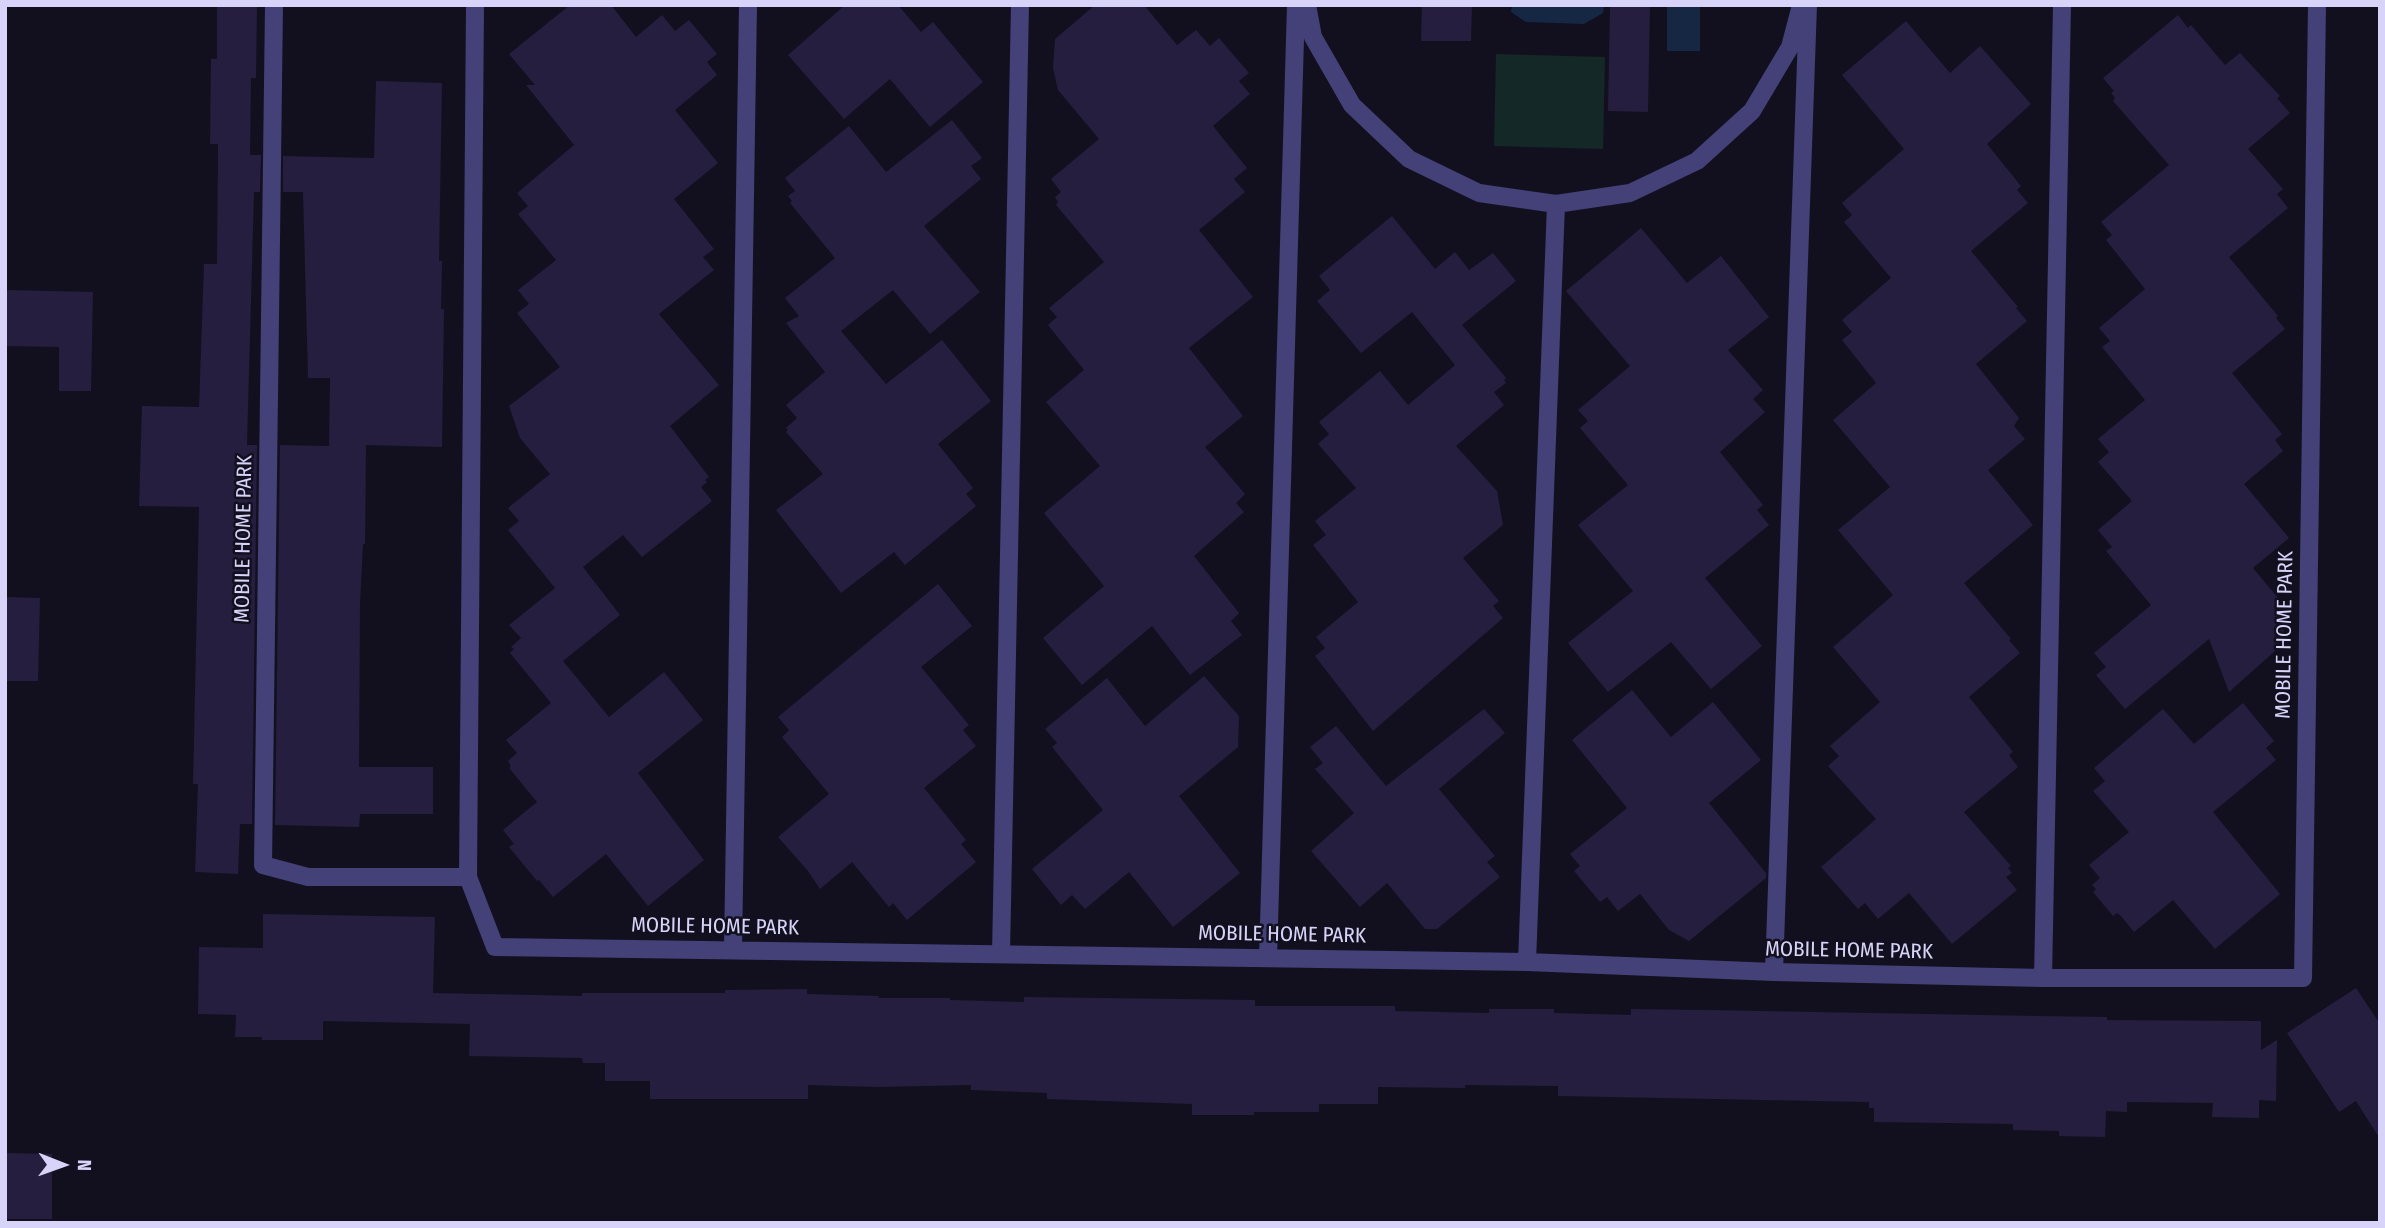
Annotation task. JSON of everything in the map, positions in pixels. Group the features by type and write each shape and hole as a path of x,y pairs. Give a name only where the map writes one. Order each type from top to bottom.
{"street":[{"name":"MOBILE HOME PARK","path":"274,5 262,865 308,877 468,877"},
{"name":"MOBILE HOME PARK","path":"475,5 468,877 495,947 1527,962 1774,972 2043,978 2303,978 2317,5"},
{"path":"733,950 748,5"},
{"path":"1001,953 1020,5"},
{"path":"1268,958 1296,5"},
{"path":"1307,5 1314,37 1352,105 1409,159 1479,193 1556,204 1630,193 1697,161 1752,111 1790,47 1801,5"},
{"path":"1774,972 1808,5"},
{"path":"2043,978 2062,5"},
{"path":"1527,962 1556,204"}],"green space":[{"path":"1496,54 1605,57 1603,149 1494,146"}],"water":[{"path":"1512,5 1604,5 1603,13 1584,24 1526,22 1511,12"},
{"path":"1667,5 1700,5 1700,51 1667,51"}],"building":[{"path":"217,5 257,5 256,78 251,78 250,155 261,155 260,192 254,192 247,445 257,445 252,824 240,824 238,874 195,872 198,784 193,784 199,507 139,506 142,406 199,407 204,264 217,264 218,144 210,144 211,59 217,59"},
{"path":"570,5 611,5 636,37 662,15 675,31 689,20 717,54 707,62 717,75 675,110 718,163 674,199 714,249 703,257 714,270 659,314 719,385 670,426 709,477 701,487 712,501 642,557 623,535 583,567 620,615 563,661 609,717 664,672 703,720 638,773 704,860 648,906 606,854 553,897 509,847 514,844 503,830 537,802 509,768 511,766 508,761 517,753 506,740 551,703 510,653 514,649 511,647 521,638 509,625 555,588 508,530 519,521 508,508 550,474 520,438 509,406 560,367 517,313 529,304 518,290 556,260 518,214 528,206 517,193 574,145 526,85 535,85 509,54"},
{"path":"845,5 898,5 921,32 933,22 983,82 930,127 890,79 844,119 788,55"},
{"path":"1095,5 1144,5 1177,45 1196,30 1210,46 1219,38 1249,73 1239,81 1250,94 1213,126 1247,168 1234,179 1245,192 1199,230 1253,297 1189,348 1243,416 1205,447 1245,494 1236,503 1244,512 1194,556 1239,613 1231,621 1242,635 1190,675 1152,626 1082,685 1043,638 1104,586 1044,513 1100,466 1046,402 1084,370 1048,325 1057,317 1049,308 1104,262 1056,205 1058,202 1055,197 1061,192 1051,179 1099,139 1058,90 1053,68 1055,39"},
{"path":"1422,5 1472,5 1471,41 1421,41"},
{"path":"1610,5 1650,5 1648,112 1608,111"},
{"path":"2178,15 2188,28 2191,25 2225,65 2240,53 2280,96 2277,98 2290,113 2248,149 2283,189 2277,194 2288,208 2229,257 2278,316 2276,318 2285,329 2232,373 2282,434 2275,440 2283,451 2244,484 2289,538 2253,568 2283,604 2284,643 2229,692 2209,639 2125,709 2096,675 2106,667 2094,653 2151,605 2106,551 2112,547 2098,530 2132,501 2098,462 2109,452 2098,439 2145,400 2102,347 2110,341 2099,328 2145,289 2106,240 2112,235 2101,222 2169,165 2113,101 2115,98 2111,93 2114,91 2103,78"},
{"path":"1906,21 1950,73 1980,46 2031,104 1987,144 2021,186 2017,190 2028,203 1971,251 2027,321 1976,364 2019,418 2014,426 2025,439 1988,470 2033,525 1964,583 2020,653 1969,697 2013,752 2009,755 2018,767 1964,812 2011,866 2008,868 2012,873 2006,877 2017,890 1952,944 1909,893 1878,919 1865,903 1858,909 1821,867 1876,819 1828,766 1839,756 1830,746 1880,702 1833,647 1893,595 1838,530 1890,487 1833,420 1876,383 1842,340 1852,332 1842,320 1891,278 1844,222 1852,215 1842,203 1904,149 1842,75"},
{"path":"376,81 442,83 439,261 442,261 441,309 444,309 442,447 366,445 365,544 360,603 359,767 433,767 433,814 360,814 359,827 275,825 280,445 329,446 330,378 308,378 303,192 283,192 283,156 374,158"},
{"path":"952,120 982,158 971,166 981,179 924,226 980,292 930,334 893,290 841,331 886,384 942,340 991,401 938,444 973,488 966,494 976,506 905,565 894,552 841,593 776,510 823,474 786,432 786,428 797,418 786,405 825,372 786,323 799,316 785,298 835,258 790,203 792,201 788,196 795,191 785,178 849,126 886,172"},
{"path":"1392,216 1435,269 1455,252 1469,270 1493,253 1516,281 1462,325 1506,378 1506,383 1494,392 1504,405 1456,446 1497,491 1503,525 1463,558 1499,601 1493,606 1503,618 1373,731 1315,656 1325,648 1316,637 1358,602 1313,545 1326,535 1315,521 1356,488 1318,444 1329,434 1319,422 1380,371 1408,405 1455,365 1412,312 1361,353 1317,301 1330,290 1319,276"},
{"path":"1641,228 1687,283 1721,256 1769,317 1728,350 1763,390 1753,399 1765,412 1720,452 1763,505 1757,510 1769,525 1705,578 1762,646 1711,689 1671,642 1608,692 1568,643 1633,591 1578,525 1628,485 1580,428 1588,421 1578,410 1630,366 1566,291"},
{"path":"5,290 93,292 91,391 59,391 59,347 5,346"},
{"path":"938,584 972,626 921,667 969,725 963,730 976,746 924,788 966,840 961,844 976,862 907,920 893,903 889,907 852,862 820,889 778,837 829,794 782,737 789,730 778,717"},
{"path":"5,597 40,598 38,681 5,681"},
{"path":"1204,676 1239,716 1238,747 1179,796 1240,873 1173,927 1129,872 1085,909 1072,895 1061,905 1032,869 1103,810 1052,747 1057,743 1045,729 1107,678 1145,726"},
{"path":"1632,690 1671,737 1713,702 1761,760 1709,803 1766,873 1766,878 1689,941 1669,930 1640,894 1618,911 1607,897 1600,902 1574,871 1580,866 1570,854 1627,808 1572,740"},
{"path":"2243,703 2274,741 2266,748 2276,760 2213,812 2280,894 2215,949 2173,900 2134,932 2121,916 2117,913 2113,916 2093,892 2096,889 2092,885 2100,878 2089,865 2129,832 2093,791 2105,781 2094,768 2163,709 2194,744"},
{"path":"1484,709 1505,733 1439,789 1495,856 1487,862 1500,877 1437,929 1425,929 1387,883 1360,907 1311,851 1354,813 1315,769 1323,763 1310,747 1336,726 1386,786"},
{"path":"263,914 435,917 433,993 582,996 582,993 725,993 725,990 807,989 807,994 879,996 878,998 1024,1002 1024,997 1255,1000 1255,1006 1395,1006 1395,1011 1489,1013 1489,1009 1554,1009 1554,1013 1631,1015 1631,1009 2261,1021 2261,1050 2277,1040 2276,1101 2259,1100 2259,1118 2212,1117 2213,1103 2127,1102 2127,1112 2106,1111 2105,1137 2059,1136 2059,1131 2013,1130 2013,1124 1874,1122 1874,1108 1869,1108 1869,1102 1558,1096 1558,1086 1378,1087 1378,1104 1319,1104 1319,1112 1254,1112 1254,1115 1192,1115 1192,1104 1047,1099 1047,1093 971,1090 971,1085 808,1085 808,1099 650,1099 650,1081 605,1081 605,1063 583,1063 582,1058 469,1056 470,1024 323,1021 323,1040 235,1037 236,1015 198,1014 199,947 263,948"},
{"path":"2356,988 2380,1024 2380,1139 2356,1101 2339,1112 2287,1033"},
{"path":"7,1153 52,1154 52,1219 6,1219"}]}
